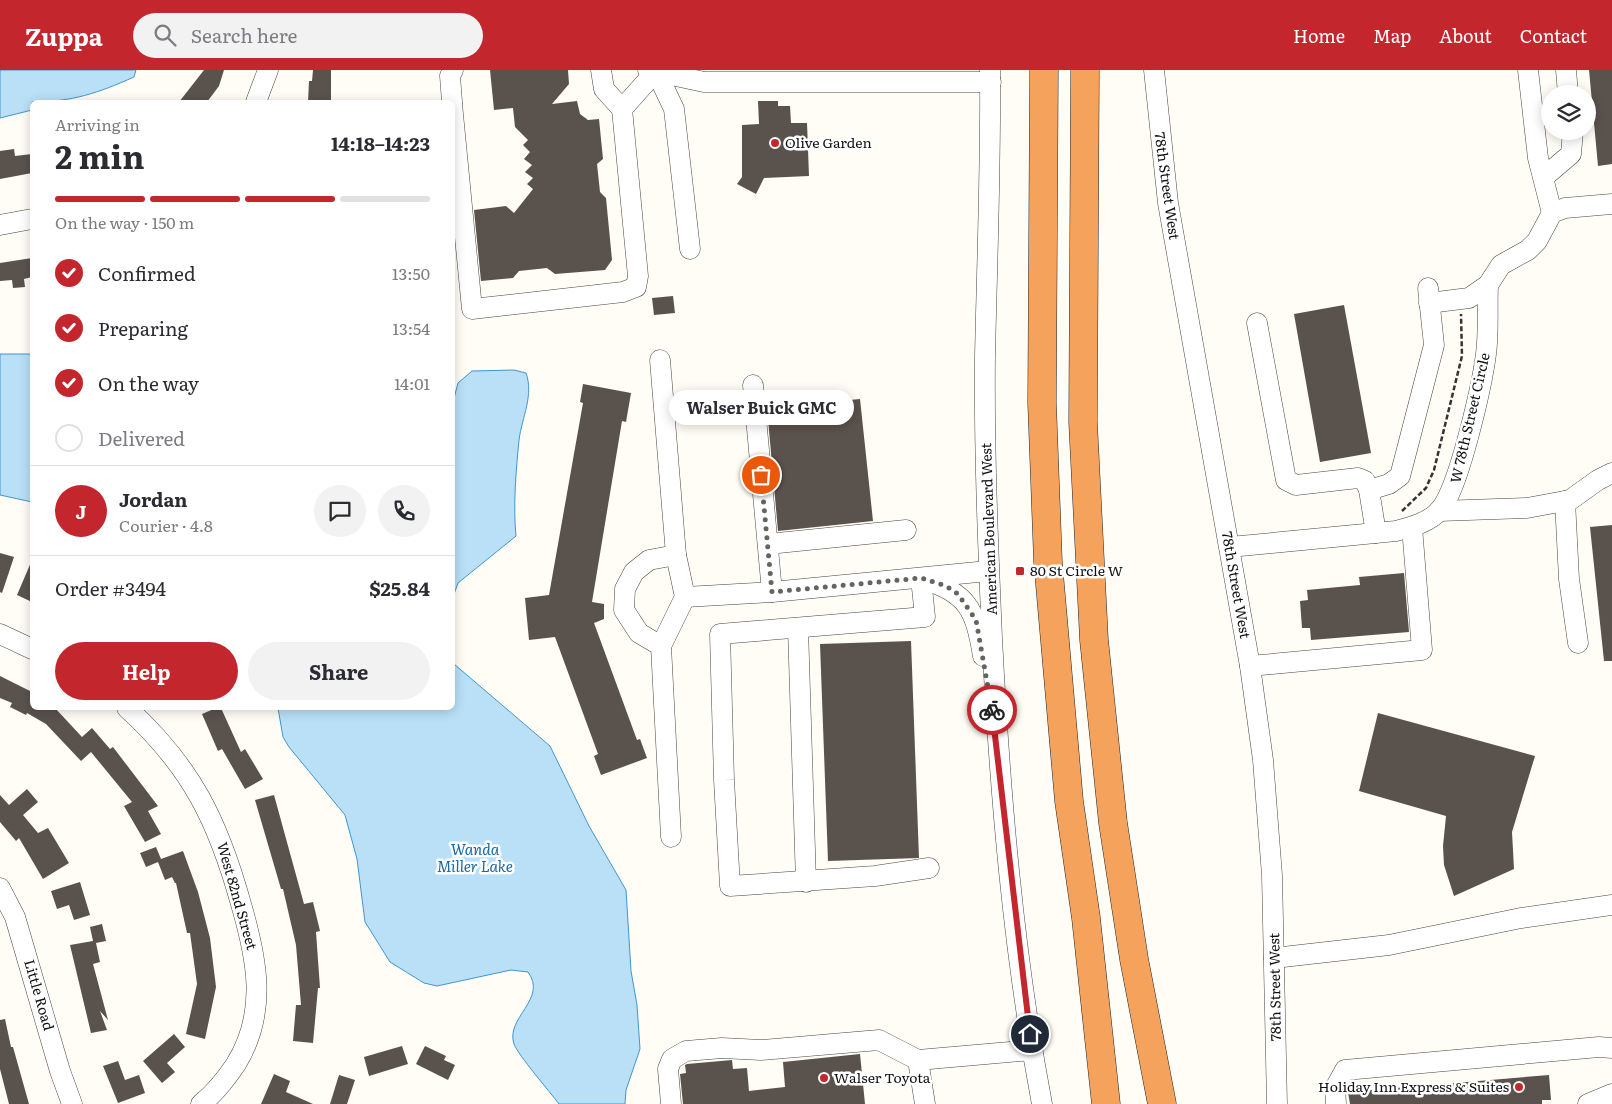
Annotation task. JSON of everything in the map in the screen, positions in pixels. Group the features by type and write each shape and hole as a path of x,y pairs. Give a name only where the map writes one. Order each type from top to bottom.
{"highway":[{"path":"1044,70 1043,473 1048,562 1069,801 1086,918 1106,1104"},
{"path":"1086,70 1083,422 1094,640 1115,832 1134,959 1162,1104"},
{"path":"1086,918 1122,1104"}],"street":[{"path":"257,100 268,70"},
{"path":"452,100 450,76 453,70"},
{"path":"455,134 472,310 623,292 636,287 638,276 622,109 604,89 601,70"},
{"path":"622,109 656,70"},
{"path":"656,70 704,82 990,76"},
{"path":"656,70 674,109 690,249"},
{"name":"78th Street West","path":"1154,70 1168,203 1230,547 1250,666 1264,769 1272,876 1277,1104"},
{"path":"1369,490 1389,484 1400,476 1434,345 1429,295 1469,298 1488,285 1501,265 1528,250 1537,241 1552,213 1538,158 1528,70"},
{"path":"1566,70 1567,85"},
{"name":"American Boulevard West","path":"990,76 985,358 988,571 997,744 1010,882 1032,1050 1042,1104"},
{"path":"1544,177 1571,154 1572,140"},
{"path":"1552,213 1565,208 1612,204"},
{"path":"0,225 30,220"},
{"name":"W 78th Street Circle","path":"1230,547 1376,533 1412,527 1439,511 1450,496 1457,477 1481,380 1487,352 1488,285"},
{"path":"1257,323 1286,480 1296,485 1358,478 1365,481 1369,490 1376,533"},
{"path":"660,360 676,554 685,597 661,646 671,837"},
{"path":"753,385 772,592"},
{"path":"1439,511 1528,508 1565,501 1612,473"},
{"path":"1565,501 1569,579 1578,643"},
{"path":"1250,666 1422,650 1412,527"},
{"path":"768,544 906,530"},
{"path":"661,646 639,633 624,610 625,589 634,572 649,560 676,554"},
{"path":"685,597 772,592 988,571"},
{"path":"921,578 925,617 720,634 721,680 730,886 874,876 930,868"},
{"path":"921,578 946,586 958,594 976,620 997,744"},
{"path":"798,628 806,882"},
{"path":"0,634 30,648"},
{"name":"West 82nd Street","path":"129,710 150,729 169,751 213,820 228,858 252,942 257,972 258,1001 252,1029 242,1053 226,1080 205,1103"},
{"name":"Little Road","path":"0,888 15,917 60,1071 72,1104"},
{"path":"1274,958 1389,945 1521,918 1612,906"},
{"path":"671,1104 668,1070 672,1059 686,1051 722,1048 761,1050 879,1040 918,1060 1032,1050"},
{"path":"1336,1104 1335,1088 1345,1070 1612,1048"},
{"path":"918,1060 925,1104"},
{"path":"1588,1104 1612,1094"}],"water":[{"path":"0,70 136,70 134,77 109,88 85,96 60,100 30,100 30,110 0,118"},
{"path":"0,354 30,354 30,502 0,495"},
{"path":"514,370 526,373 529,390 519,440 515,500 516,536 458,583 455,591 455,394 458,383 472,371"},
{"name":"Wanda Miller Lake","path":"455,665 550,746 589,826 626,890 631,971 637,1005 640,1049 626,1090 625,1104 559,1104 521,1056 514,1044 513,1035 515,1026 533,991 533,982 528,972 511,970 437,986 424,983 390,962 365,922 357,859 345,815 289,747 283,737 278,710 455,710"}],"building":[{"path":"204,70 224,70 219,86 208,100 181,100"},
{"path":"313,70 331,70 331,100 308,100 309,81 312,81"},
{"path":"490,70 568,70 569,84 552,104 577,101 580,114 588,120 599,119 603,159 597,164 600,192 606,198 612,260 605,270 555,274 547,268 519,271 513,278 481,281 474,210 506,206 514,213 533,189 527,184 533,178 525,172 532,165 524,159 530,152 523,145 528,140 515,127 513,108 494,110"},
{"path":"1589,70 1612,70 1612,164 1598,166 1596,140 1596,85 1590,85"},
{"name":"Olive Garden","path":"758,101 778,101 778,106 790,106 791,123 807,123 809,176 764,178 756,194 737,184 742,177 742,125 759,124"},
{"path":"14,149 15,156 30,154 30,173 0,179 0,151"},
{"path":"30,258 30,278 24,279 25,287 13,288 12,280 0,281 0,263"},
{"path":"673,296 675,313 654,315 652,298"},
{"path":"1344,305 1371,453 1320,462 1294,314"},
{"path":"583,384 631,393 626,422 622,421 592,602 604,604 604,619 594,623 637,740 640,739 647,758 601,775 594,756 598,754 555,637 529,640 525,598 549,595 583,403 580,402"},
{"path":"860,399 873,521 778,531 767,408"},
{"path":"1612,525 1612,661 1604,661 1590,527"},
{"path":"0,553 14,557 2,593 0,592"},
{"path":"30,565 30,601 17,595"},
{"path":"1404,573 1409,632 1311,640 1310,628 1302,628 1300,601 1308,600 1307,590 1360,585 1359,577"},
{"path":"911,641 919,858 828,861 820,644"},
{"path":"0,676 30,691 30,710 57,710 82,737 92,728 110,749 113,747 158,806 148,811 161,834 145,842 124,806 132,802 91,752 81,761 46,724 27,713 26,715 10,707 12,703 0,698"},
{"path":"211,710 222,710 241,752 245,749 263,779 245,789 222,749 218,751 202,714"},
{"path":"1378,713 1535,756 1512,832 1514,869 1454,896 1444,865 1443,846 1446,816 1359,791"},
{"path":"27,789 38,802 23,815 38,833 48,828 69,863 43,879 19,838 16,841 0,822 0,795 9,805"},
{"path":"274,795 304,904 313,902 320,931 316,932 320,988 318,988 313,1043 293,1041 296,1005 301,1005 296,945 283,889 281,889 255,800"},
{"path":"156,847 161,859 183,851 198,892 210,938 216,987 205,1039 186,1034 197,984 190,933 187,933 176,883 172,877 165,880 158,862 146,867 140,853"},
{"path":"80,882 90,915 74,920 69,905 57,909 51,891"},
{"path":"102,924 106,941 96,943 100,962 93,964 108,1020 100,1011 107,1030 91,1033 70,945 93,941 90,927"},
{"path":"5,1019 11,1047 13,1047 29,1104 9,1104 0,1069 0,1020"},
{"path":"174,1034 185,1047 167,1063 175,1072 162,1083 143,1061"},
{"path":"402,1046 408,1064 369,1076 364,1057"},
{"path":"425,1046 446,1056 444,1060 455,1065 448,1080 416,1064"},
{"name":"Walser Toyota","path":"860,1054 865,1104 683,1104 680,1074 686,1073 685,1065 687,1064 732,1060 733,1069 747,1068 749,1091 785,1087 783,1062"},
{"path":"118,1061 125,1080 139,1075 145,1093 118,1103 103,1066"},
{"path":"274,1074 290,1081 286,1092 313,1104 261,1104"},
{"path":"339,1075 355,1080 347,1104 330,1104"},
{"name":"Holiday Inn Express & Suites","path":"1549,1075 1551,1100 1542,1100 1542,1104 1350,1104 1348,1092"}],"way so far":[{"path":"761,475 772,592 921,578 946,586 958,594 976,620 992,710"}],"place":[{"name":"Olive Garden","path":"775,143"},
{"name":"Walser Buick GMC","path":"761,475"},
{"name":"80 St Circle W","path":"1020,571"},
{"name":"Walser Toyota","path":"824,1078"},
{"name":"Holiday Inn Express & Suites","path":"1519,1087"}],"route":[{"path":"992,710 1010,882 1030,1034"}]}
